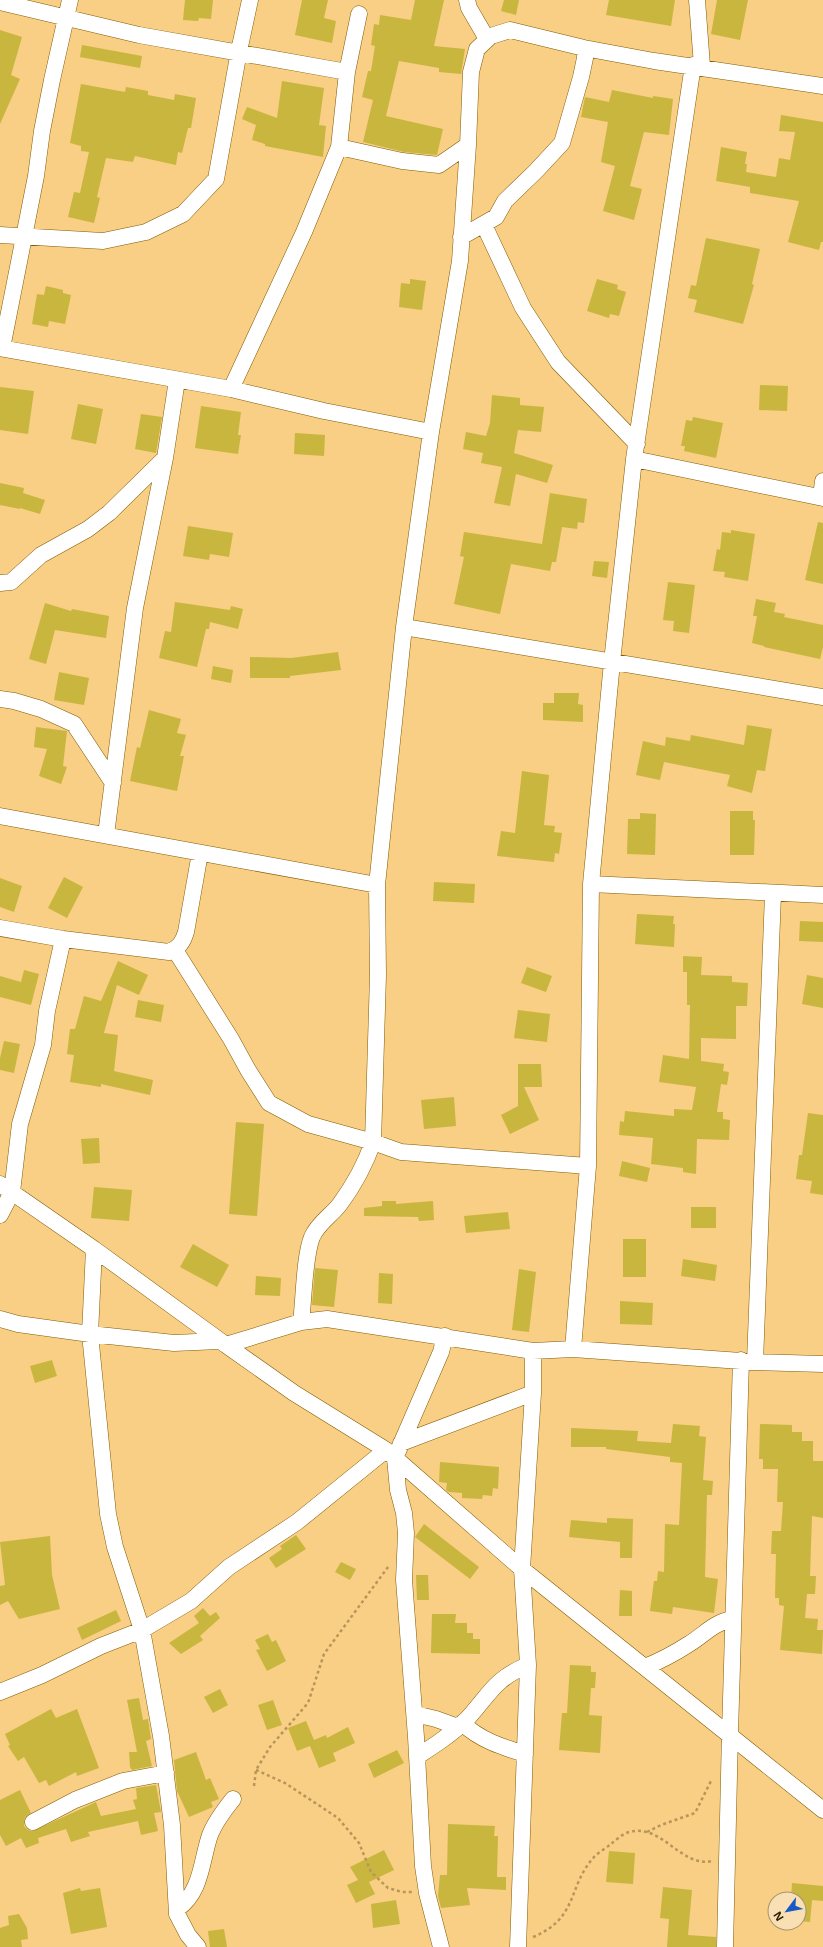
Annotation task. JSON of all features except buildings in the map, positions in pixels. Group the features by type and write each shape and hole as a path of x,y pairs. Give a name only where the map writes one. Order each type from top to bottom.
{"street":[{"path":"70,0 42,131 36,176 25,237 1,348 177,380 231,388 324,411 431,432"},
{"path":"0,234 25,237 103,241 146,232 183,214 216,179 238,51 250,0"},
{"path":"467,0 469,8 487,39"},
{"path":"573,1349 588,1166 590,884 612,662 636,451 697,66 697,0"},
{"path":"0,2 66,19 139,35 238,51 347,72"},
{"path":"231,388 304,232 339,147 347,72 359,14"},
{"path":"302,1322 308,1254 312,1238 319,1225 339,1206 354,1184 367,1159 373,1142 378,975 377,885 404,627 431,432 460,261 468,145 471,72 477,49 491,36 510,30 584,48 823,86"},
{"path":"461,237 496,217 505,201 562,143 581,76 585,58 584,48"},
{"path":"339,147 402,161 439,164 468,145"},
{"path":"484,225 523,308 558,362 636,451 822,498 823,481"},
{"path":"106,835 135,608 165,458 177,380"},
{"path":"0,583 11,582 41,555 88,529 109,513 165,458"},
{"path":"404,627 823,697"},
{"path":"0,699 14,701 41,709 74,724 113,783"},
{"path":"0,816 377,885"},
{"path":"0,928 64,939 160,952 175,950 182,943 186,932 200,853"},
{"path":"590,884 773,894 823,895"},
{"path":"725,1947 733,1618 773,894"},
{"path":"0,1215 20,1124 43,1045 47,1011 64,939"},
{"path":"175,950 232,1039 248,1070 269,1103 308,1124 373,1142 401,1152 588,1166"},
{"path":"6,1188 94,1249 222,1343 294,1393 390,1454 522,1568 823,1810"},
{"path":"94,1249 90,1334 108,1514 115,1546 142,1630 161,1736 172,1825 177,1911 181,1947"},
{"path":"0,1319 18,1324 90,1334 174,1343 222,1343 302,1322 327,1319 445,1336 533,1351 573,1349 748,1361 823,1364"},
{"path":"402,1443 441,1352 445,1336"},
{"path":"518,1946 528,1665 522,1568 533,1393 533,1351"},
{"path":"0,1692 42,1675 101,1646 142,1630 191,1601 229,1567 297,1522 390,1454 402,1443 533,1393"},
{"path":"390,1454 404,1514 406,1544 404,1580 418,1756 424,1866 427,1893 441,1947"},
{"path":"645,1667 689,1644 716,1624 733,1618"},
{"path":"418,1756 460,1725 509,1673 528,1665"},
{"path":"415,1714 460,1725 500,1747 525,1754"},
{"path":"33,1822 74,1800 123,1780 166,1773"},
{"path":"177,1911 184,1904 198,1882 211,1833 233,1799"},
{"path":"177,1911 188,1934 198,1947"}],"path":[{"path":"254,1786 256,1770 277,1737 308,1703 324,1654 406,1544"},
{"path":"646,1833 661,1825 695,1813 713,1778 729,1762"},
{"path":"256,1770 291,1787 338,1818 359,1843 371,1872 388,1888 402,1892 427,1893"},
{"path":"518,1946 552,1928 563,1917 585,1871 594,1857 621,1836 629,1832 646,1833 657,1836 687,1856 699,1862 711,1862 727,1854"}]}
